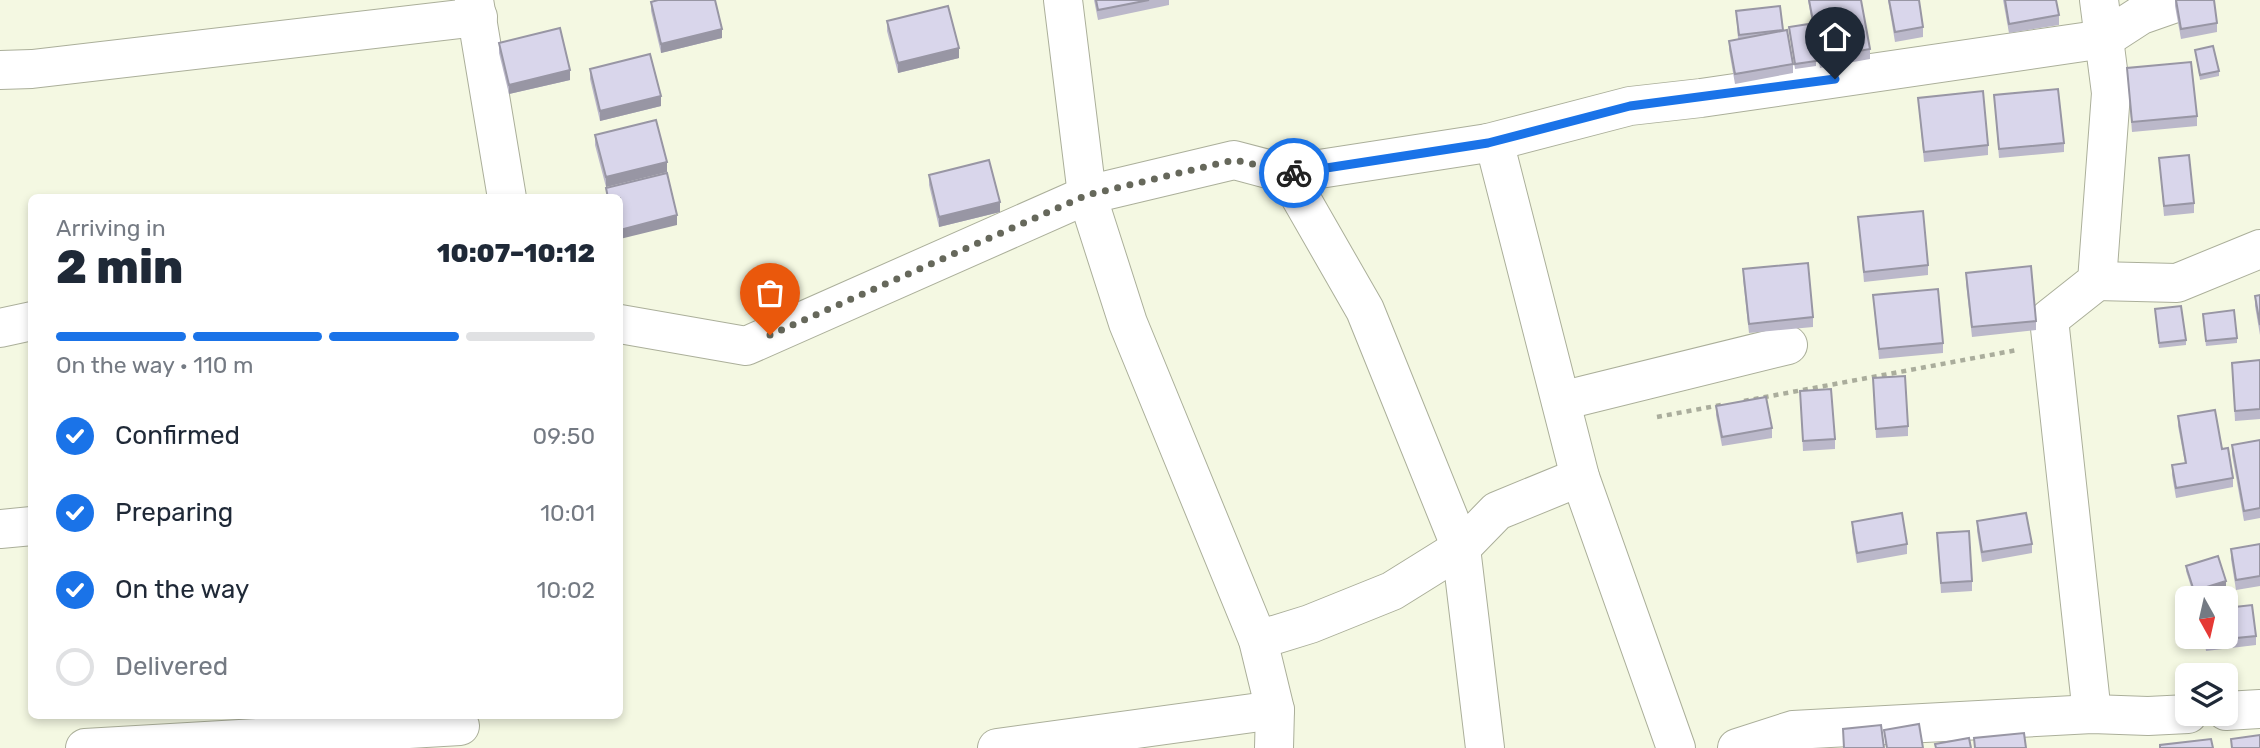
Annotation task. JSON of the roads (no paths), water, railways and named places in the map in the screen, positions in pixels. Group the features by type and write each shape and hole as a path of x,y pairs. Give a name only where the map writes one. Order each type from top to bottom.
{"street":[{"path":"1063,0 1087,195 1128,323 1258,640 1275,710 1275,748"},
{"path":"2097,281 2111,93 2099,0"},
{"path":"623,325 746,346 1087,195 1234,160 1287,174 1488,143 1630,106 1701,99 2104,39 2141,15 2184,0"},
{"path":"0,70 32,69 476,8 506,194"},
{"path":"1488,143 1495,145 1580,477 1676,748"},
{"path":"1287,174 1365,310 1461,548 1485,748"},
{"path":"2092,714 2049,319 2097,281 2177,283 2260,249"},
{"path":"0,328 28,322"},
{"path":"1560,401 1788,345"},
{"path":"1258,640 1310,624 1392,591 1461,548 1497,511 1580,477"},
{"path":"0,529 28,526"},
{"path":"2238,710 2260,709"},
{"path":"997,748 1275,710"},
{"path":"1737,748 1793,730 2092,714 2148,732 2175,720"},
{"path":"85,748 460,730"}]}
